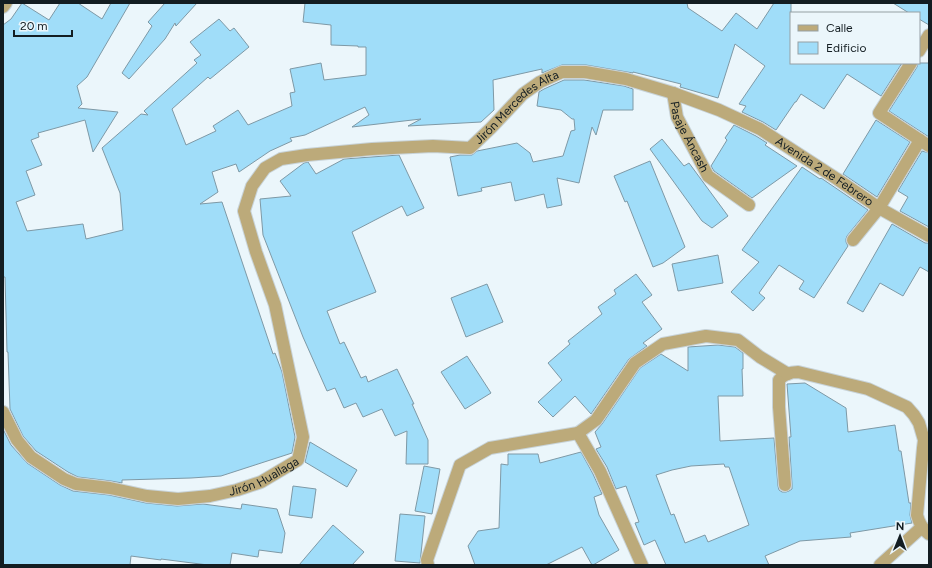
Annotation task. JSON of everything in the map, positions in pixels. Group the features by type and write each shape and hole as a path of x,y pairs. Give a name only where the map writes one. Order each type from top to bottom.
{"street":[{"path":"3,7 6,3"},
{"path":"920,49 929,35"},
{"path":"853,240 879,208 924,143 879,113 910,64"},
{"name":"Jirón Mercedes Alta","path":"252,186 265,168 281,159 372,149 433,146 470,148 523,94 540,82 562,72 585,72 626,79 673,93 719,110"},
{"name":"Pasaje Áncash","path":"673,93 677,118 708,176 749,205"},
{"name":"Avenida 2 de Febrero","path":"719,110 760,129 879,208 929,236"},
{"name":"Jirón Huallaga","path":"3,412 17,440 31,457 64,479 76,484 110,488 147,496 178,499 210,496 237,490 261,482 298,460 304,437 275,305 256,252 244,211 252,186"},
{"path":"428,565 427,560 460,465 490,448 578,433 596,420 635,363 662,344 706,336 738,340 760,357 788,374"},
{"path":"785,485 779,407 779,380 783,376 793,372 803,373 868,390 907,407 914,414 919,423 924,440 917,515 925,531 880,565"},
{"path":"578,433 600,471 642,565"}],"building":[{"path":"22,3 49,20 60,3 78,3 102,19 111,3 130,3 87,77 77,86 82,104 78,108 118,112 93,152 85,120 38,133 39,137 31,140 42,165 26,171 35,195 16,202 27,231 83,224 86,239 123,230 120,193 102,148 141,114 148,115 144,111 197,63 194,60 201,55 190,42 219,19 230,31 234,28 249,47 210,79 208,77 172,109 186,145 216,131 213,126 238,110 248,125 292,106 290,93 295,92 290,69 321,63 324,80 366,75 366,47 331,45 331,25 303,22 305,3 687,3 688,8 722,31 736,13 757,29 774,3 791,3 790,64 901,64 881,96 847,74 824,109 801,94 776,130 742,112 746,106 739,104 765,66 735,44 718,98 680,87 681,84 633,72 586,65 562,65 542,73 542,69 493,80 494,110 481,122 408,126 421,119 352,127 369,115 365,107 305,135 290,138 292,141 270,151 239,172 236,164 212,172 218,192 200,204 222,202 273,354 275,353 282,372 295,437 292,453 221,476 122,480 122,483 78,477 36,451 23,436 10,409 5,277 3,277 3,25 11,19"},
{"path":"165,3 197,3 176,26 175,23 165,39 129,79 122,73 152,26 148,22"},
{"path":"893,3 929,3 929,25 920,20 920,12 907,12"},
{"path":"920,63 929,63 929,137 889,111"},
{"path":"564,80 584,80 624,86 633,89 633,110 603,110 596,135 592,127 579,183 557,178 562,205 547,208 544,194 515,201 511,182 481,188 482,191 458,196 450,157 472,155 477,151 517,143 530,153 533,162 563,156 571,131 575,130 574,119 561,110 537,106 539,92"},
{"path":"876,120 910,142 877,197 843,174"},
{"path":"734,125 767,143 765,145 797,166 752,198 714,171 711,166 727,140 725,138"},
{"path":"662,139 684,166 689,163 728,216 712,228 702,221 650,149"},
{"path":"922,151 929,153 929,227 900,211 908,197 898,191"},
{"path":"399,155 424,208 407,216 402,206 352,232 376,292 327,311 340,344 344,342 361,378 366,376 368,382 397,369 414,404 412,404 428,440 428,464 406,464 407,431 395,436 382,409 363,417 356,403 344,408 335,388 327,391 303,337 263,235 260,199 291,196 280,181 304,163 308,162 316,174 344,159"},
{"path":"650,161 685,247 663,263 653,267 627,201 625,202 614,176"},
{"path":"802,167 868,210 847,236 846,242 848,246 814,298 799,289 804,281 779,265 759,293 765,298 753,311 731,292 759,262 742,250"},
{"path":"892,224 925,243 929,243 929,272 920,267 903,296 880,283 863,312 847,303"},
{"path":"718,255 723,283 678,291 672,264"},
{"path":"636,274 652,295 642,302 662,329 643,343 647,346 629,359 591,414 575,396 553,417 538,402 562,380 548,363 570,344 568,341 602,314 598,307 616,294 614,290"},
{"path":"487,284 503,322 466,337 451,298"},
{"path":"718,345 735,347 743,353 743,396 718,396 720,441 774,438 778,486 779,490 782,492 792,489 789,437 791,437 787,384 805,383 846,408 848,432 895,425 899,451 901,451 909,503 911,503 910,515 912,523 850,533 851,537 800,541 765,556 769,565 666,565 655,540 644,545 635,523 639,522 626,486 616,489 607,467 596,449 601,447 595,432 640,368 661,354 688,371 688,347","holes":["724,464 725,467 729,467 749,525 708,542 705,535 685,543 674,514 671,515 656,475 691,466"]},
{"path":"467,356 491,393 465,409 441,372"},
{"path":"3,429 11,445 27,463 60,485 73,491 109,495 146,503 177,506 203,504 241,509 242,504 277,509 285,533 282,553 259,550 258,557 232,553 230,565 208,565 131,556 130,565 3,565"},
{"path":"310,442 357,470 347,487 305,462"},
{"path":"581,452 602,494 594,497 599,515 619,550 593,565 582,547 546,565 475,565 468,546 478,531 499,528 501,464 508,465 508,454 538,454 540,463"},
{"path":"424,466 440,469 432,514 415,511"},
{"path":"293,486 316,489 312,518 289,515"},
{"path":"400,514 425,516 420,563 395,561"},
{"path":"333,525 364,552 352,565 299,565"}]}
